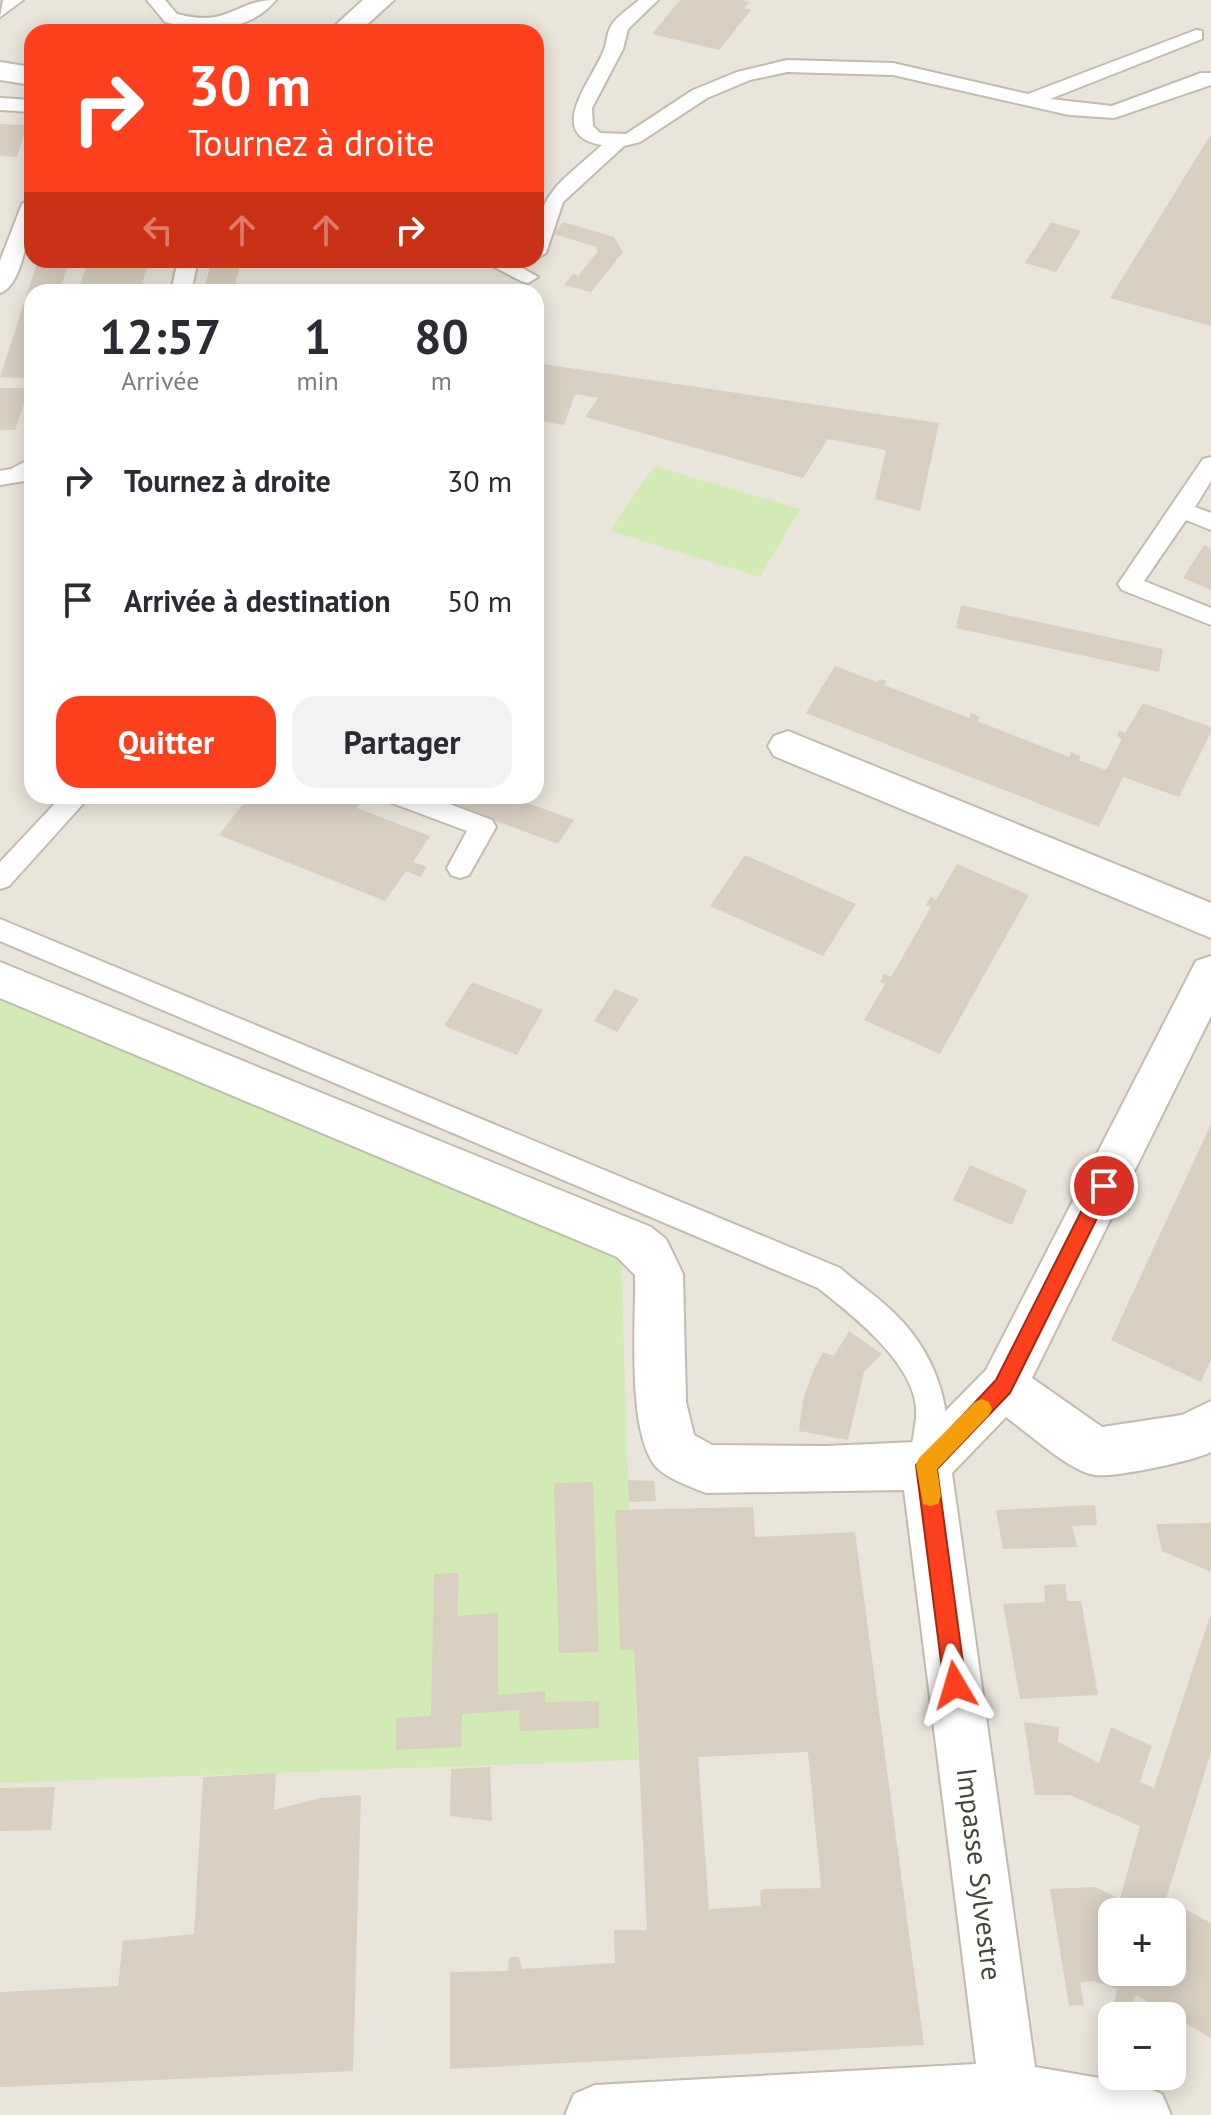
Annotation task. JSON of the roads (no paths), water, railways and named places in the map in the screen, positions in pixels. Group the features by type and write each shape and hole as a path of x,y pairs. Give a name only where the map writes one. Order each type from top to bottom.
{"street":[{"path":"352,24 380,0"},
{"path":"0,71 24,75"},
{"path":"788,746 1211,921"},
{"path":"0,979 634,1242 649,1254 659,1274 661,1402 672,1449 706,1469 826,1470 926,1465 1003,1386 1211,973"},
{"path":"1003,1386 1095,1452 1191,1437 1211,1424"},
{"name":"Impasse Sylvestre","path":"926,1465 1009,2092"},
{"path":"595,2115 1009,2092 1141,2115"}],"lane":[{"path":"0,12 14,0"},
{"path":"156,0 171,18 210,24"},
{"path":"222,24 239,21 267,0"},
{"path":"649,0 619,27 614,49 583,108 584,127 594,138 617,142 633,138 700,94 744,76 787,66 893,69 1069,109 1114,112 1201,79 1211,79"},
{"path":"1030,100 1196,35"},
{"path":"0,104 24,106"},
{"path":"544,229 554,200 617,142"},
{"path":"0,287 24,225"},
{"path":"510,268 530,276"},
{"path":"1211,464 1130,584 1211,617"},
{"path":"0,478 17,476 24,471"},
{"path":"1181,510 1211,522"},
{"path":"0,879 70,804"},
{"path":"422,804 483,827 460,868"},
{"path":"0,930 829,1278 887,1326 912,1361 932,1405 926,1465"}]}
